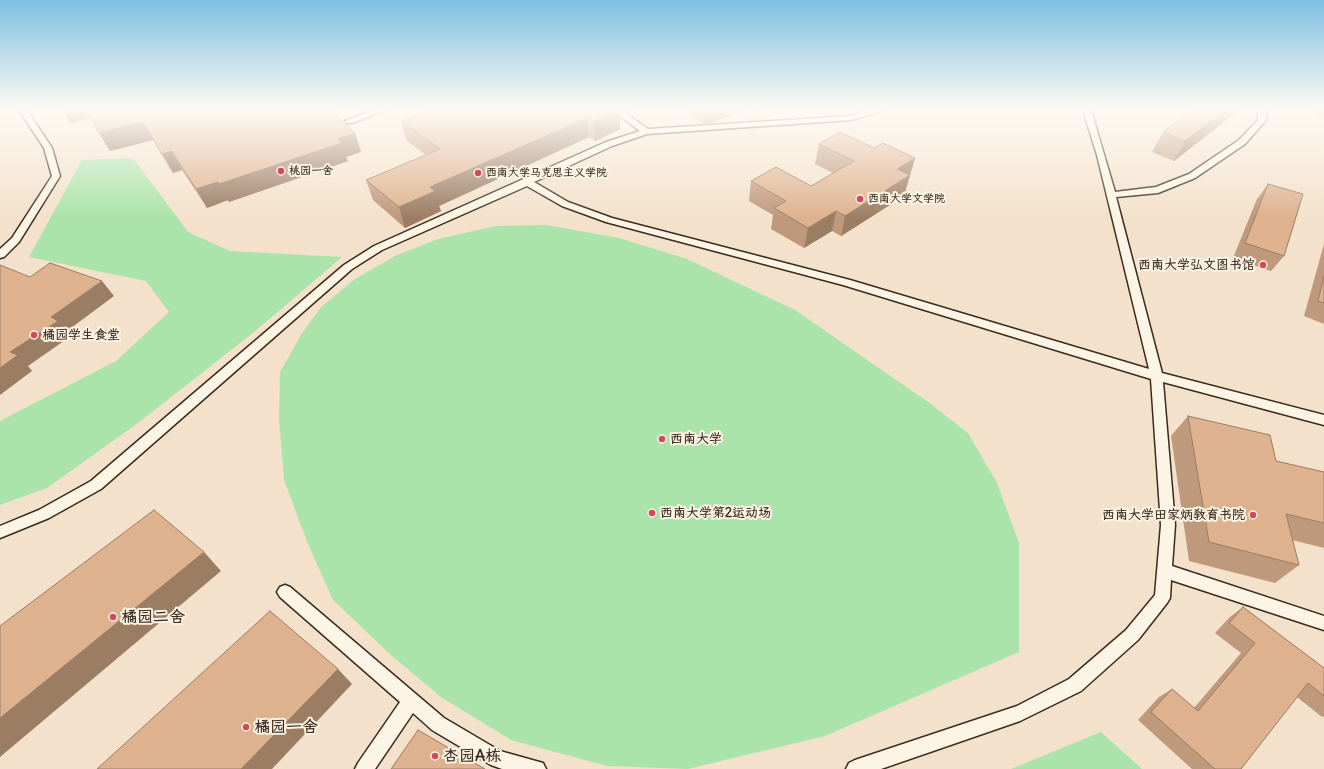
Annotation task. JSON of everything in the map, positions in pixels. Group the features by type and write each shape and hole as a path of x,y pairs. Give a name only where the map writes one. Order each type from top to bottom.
{"lane":[{"path":"0,255 16,240 56,176 47,146"},
{"path":"0,532 44,514 96,485 348,267 378,248 605,146"},
{"path":"855,769 1020,713 1075,685 1132,635 1162,598 1168,525 1157,376 1097,146"},
{"path":"1111,195 1158,190 1192,176 1236,146"},
{"path":"527,182 565,204 609,220 846,282 1157,376 1324,420"},
{"path":"1165,570 1324,623"},
{"path":"285,592 438,724 496,759 537,769"},
{"path":"364,769 411,701"}],"shaded area":[{"name":"西南大学","path":"0,146 1324,146 1324,769 0,769"}],"green space":[{"path":"133,158 188,232 230,251 342,257 254,332 138,423 47,488 0,505 0,421 116,361 169,312 146,281 29,257 82,160"},
{"name":"西南大学第2运动场","path":"546,225 619,238 687,259 795,310 928,402 968,433 997,483 1019,543 1019,652 825,736 688,769 607,766 511,740 441,697 392,656 333,600 308,544 284,480 279,419 280,372 301,335 321,307 355,279 395,256 438,239 496,226"},
{"path":"1101,732 1142,769 1011,769"}],"building":[{"path":"157,146 333,146 219,184 218,182 196,189 172,151 162,154"},
{"path":"436,146 524,146 430,187 435,191 399,207 366,180 440,149"},
{"path":"823,146 870,146 874,148 878,146 889,146 915,158 897,169 910,175 845,216 836,211 808,228 774,208 786,201 751,181 776,167 811,186 854,161"},
{"path":"1268,184 1303,194 1284,256 1245,243"},
{"name":"橘园学生食堂","path":"50,263 102,281 51,317 58,321 10,352 18,355 0,368 0,265 30,277"},
{"path":"1324,276 1324,303 1318,301"},
{"name":"西南大学田家炳教育书院","path":"1188,416 1270,435 1276,461 1324,472 1324,523 1286,514 1299,565 1209,542"},
{"path":"154,510 204,552 0,718 0,626"},
{"path":"1243,607 1324,668 1324,696 1308,683 1241,769 1215,769 1151,712 1172,689 1198,711 1255,643 1229,623"},
{"name":"橘园一舍","path":"270,611 338,669 241,769 97,769"},
{"path":"418,730 485,769 391,769"}],"place":[{"name":"桃园一舍","path":"281,171"},
{"name":"西南大学马克思主义学院","path":"478,173"},
{"name":"西南大学文学院","path":"860,199"},
{"name":"西南大学弘文图书馆","path":"1263,265"},
{"name":"橘园学生食堂","path":"34,335"},
{"name":"西南大学","path":"662,439"},
{"name":"西南大学第2运动场","path":"652,513"},
{"name":"西南大学田家炳教育书院","path":"1253,515"},
{"name":"橘园二舍","path":"113,617"},
{"name":"橘园一舍","path":"246,727"},
{"name":"杏园A栋","path":"435,756"}]}
